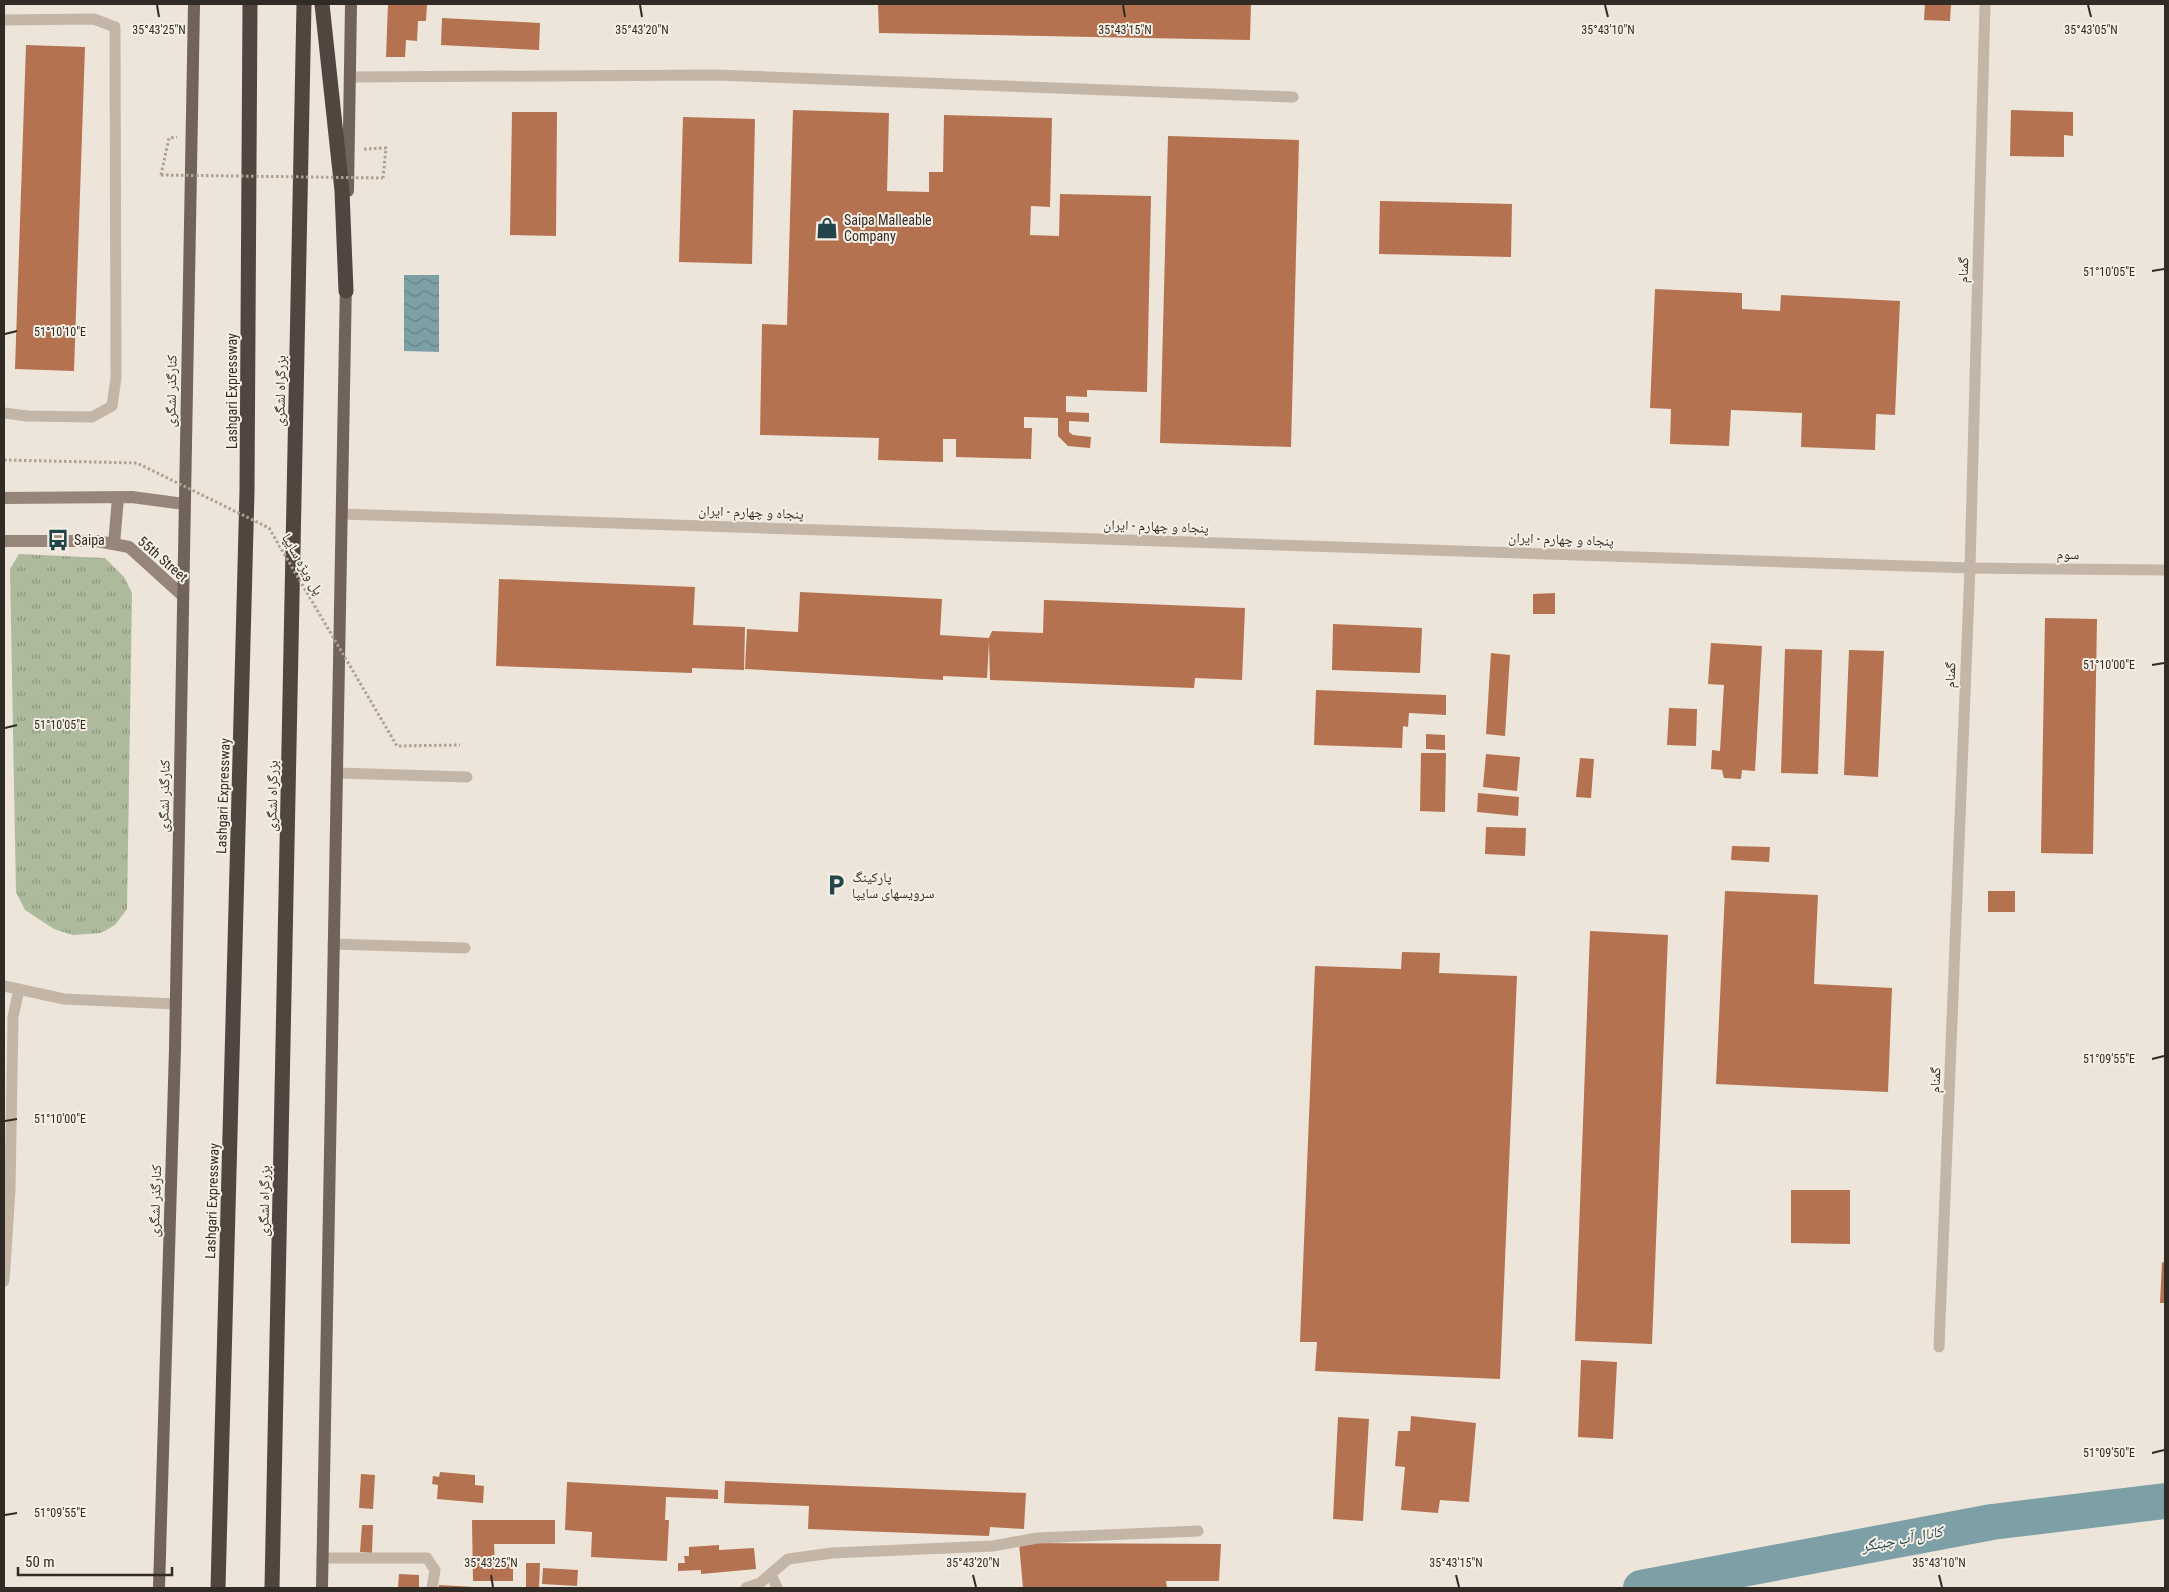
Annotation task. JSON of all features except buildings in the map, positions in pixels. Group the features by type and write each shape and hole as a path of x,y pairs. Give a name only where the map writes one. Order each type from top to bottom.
{"highway":[{"name":"Lashgari Expressway","path":"218,1588 247,491 250,4"},
{"name":"بزرگراه لشگری","path":"272,1588 304,4"},
{"path":"322,4 342,191 346,291"}],"main road":[{"name":"کنارگذر لشگری","path":"159,1588 176,1004 194,4"},
{"path":"322,1588 351,4"},
{"path":"4,498 132,497 184,504"},
{"path":"114,544 118,498"},
{"name":"55th Street","path":"4,541 97,541 129,547 182,595"}],"lane":[{"name":"گمنام","path":"1940,1347 1970,568 1985,4"},
{"path":"4,20 94,20 115,27 116,378 112,406 92,417 27,416 4,412"},
{"path":"350,77 715,76 1293,97"},
{"name":"پنجاه و چهارم - ایران","path":"342,514 1970,568"},
{"name":"سوم","path":"1970,568 2165,570"},
{"path":"337,773 467,776"},
{"path":"334,944 465,948"},
{"path":"4,986 64,999 176,1004"},
{"path":"4,1281 10,1190 13,1017 19,989"},
{"path":"746,1588 760,1582 788,1559 832,1553 934,1550 993,1546 1037,1538 1198,1531"},
{"path":"322,1558 427,1558 434,1570 432,1588"},
{"path":"771,1574 777,1588"}],"path":[{"path":"169,138 162,175 383,178 386,148 348,149"},
{"name":"پل ویژه سایپا","path":"4,460 137,463 269,528 397,746 460,745"}],"green space":[{"path":"19,554 105,558 124,577 132,593 127,909 115,925 101,933 73,935 54,929 25,910 16,892 10,569"}],"water":[{"path":"404,275 439,275 439,352 404,351"}],"waterway":[{"name":"کانال آب چیتگر","path":"1641,1588 1992,1522 2165,1501"}],"place":[{"name":"Saipa Malleable Company","path":"827,228"},
{"name":"Saipa","path":"58,540"},
{"name":"پارکینگ سرویسهای سایپا","path":"836,885"}]}
